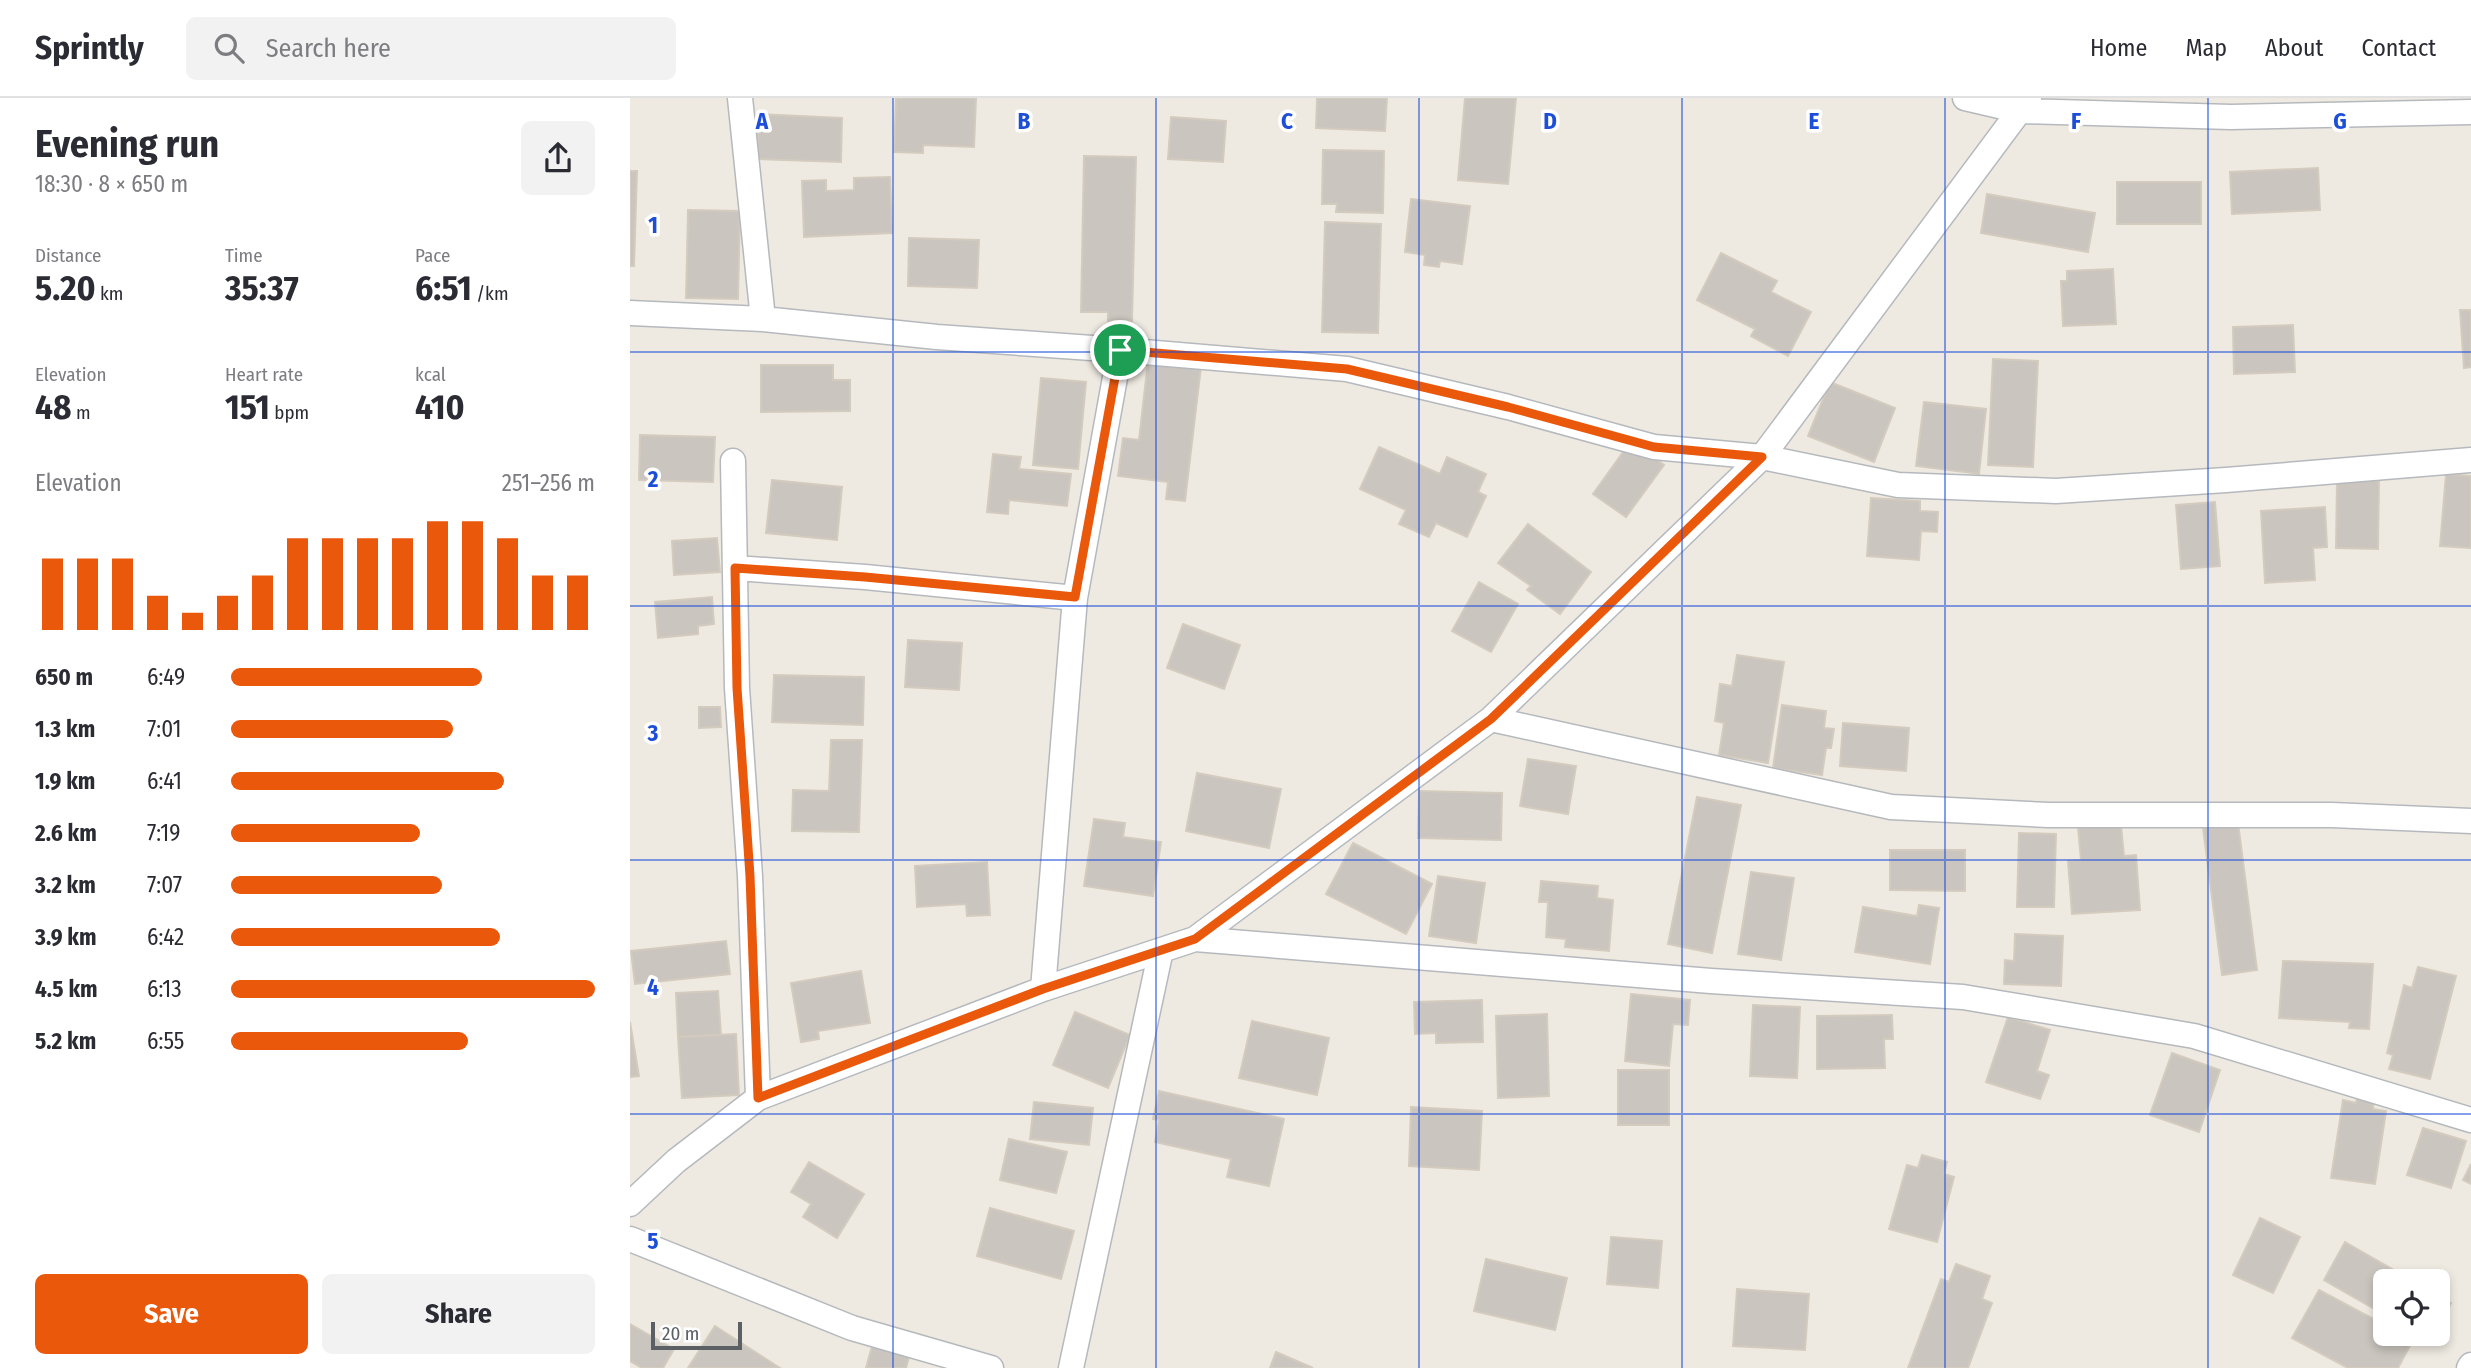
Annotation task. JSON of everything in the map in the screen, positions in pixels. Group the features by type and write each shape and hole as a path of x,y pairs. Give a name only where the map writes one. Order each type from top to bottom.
{"street":[{"path":"740,98 763,319"},
{"path":"1965,98 2231,117 2471,112"},
{"path":"630,1204 676,1161 758,1098 1043,989 1195,939 1491,719 1762,457 2025,104"},
{"path":"630,313 763,319 937,337 1347,369 1508,407 1654,447 1762,457 1898,485 2056,491 2471,460"},
{"path":"1043,989 1075,597 1120,350"},
{"path":"733,461 737,688 750,876 758,1098"},
{"path":"735,568 1075,597"},
{"path":"1491,719 1891,807 2048,815 2332,815 2471,821"},
{"path":"1195,939 1711,981 1963,997 2194,1036 2471,1120"},
{"path":"1071,1368 1161,950"},
{"path":"630,1240 852,1328 991,1368"}],"building":[{"path":"896,98 976,98 974,147 923,145 923,153 894,152"},
{"path":"1317,98 1387,98 1385,131 1316,128"},
{"path":"1465,98 1516,98 1508,184 1458,180"},
{"path":"759,114 842,118 841,162 757,159"},
{"path":"1171,117 1226,121 1223,162 1168,159"},
{"path":"1323,150 1384,151 1383,213 1336,212 1337,204 1322,204"},
{"path":"1084,156 1136,157 1132,321 1108,321 1108,312 1081,312"},
{"path":"2318,168 2320,210 2232,214 2230,172"},
{"path":"630,171 637,171 634,266 630,266"},
{"path":"890,177 892,233 804,237 802,181 826,180 826,191 854,190 854,178"},
{"path":"2117,182 2201,182 2201,224 2117,224"},
{"path":"1987,194 2095,213 2088,252 1981,233"},
{"path":"1411,199 1470,206 1462,264 1440,261 1439,267 1424,265 1425,255 1405,252"},
{"path":"688,210 740,211 738,299 686,298"},
{"path":"1325,222 1381,224 1378,333 1322,332"},
{"path":"909,238 979,240 977,288 908,286"},
{"path":"1721,253 1777,281 1771,292 1811,312 1788,356 1751,336 1755,329 1697,300"},
{"path":"2113,269 2116,324 2063,326 2061,281 2067,281 2067,271"},
{"path":"2460,310 2471,310 2471,367 2464,368"},
{"path":"2293,325 2295,372 2234,374 2233,327"},
{"path":"1993,359 2038,361 2033,467 1988,465"},
{"path":"1148,361 1201,367 1185,501 1166,499 1168,482 1118,476 1123,438 1139,440"},
{"path":"761,365 833,365 833,380 850,380 850,411 761,412"},
{"path":"1041,378 1086,382 1078,469 1033,465"},
{"path":"1830,382 1895,408 1874,462 1808,436"},
{"path":"1924,402 1986,409 1979,474 1916,466"},
{"path":"640,435 715,437 713,482 639,480"},
{"path":"1631,441 1664,465 1626,517 1593,494"},
{"path":"1379,447 1440,474 1447,457 1486,474 1478,492 1486,496 1467,537 1436,523 1429,537 1399,524 1406,510 1360,489"},
{"path":"993,454 1021,457 1019,469 1071,474 1067,506 1009,500 1008,514 987,512"},
{"path":"2446,474 2471,476 2471,548 2440,546"},
{"path":"772,480 842,487 837,540 766,533"},
{"path":"2337,480 2379,481 2378,549 2336,548"},
{"path":"1871,498 1920,501 1920,511 1938,512 1937,532 1921,531 1919,560 1867,556"},
{"path":"2215,502 2220,566 2181,569 2176,505"},
{"path":"2325,507 2327,547 2313,548 2315,580 2265,583 2261,511"},
{"path":"1528,524 1591,572 1560,614 1527,590 1531,586 1498,563"},
{"path":"717,538 720,572 674,575 672,541"},
{"path":"1479,582 1518,604 1491,652 1452,631"},
{"path":"712,597 714,624 698,626 698,634 658,638 655,602"},
{"path":"1183,624 1240,645 1224,689 1167,668"},
{"path":"908,640 962,643 959,690 905,687"},
{"path":"1737,655 1784,662 1768,763 1719,755 1724,723 1715,721 1720,684 1732,686"},
{"path":"774,675 864,677 863,725 772,722"},
{"path":"1782,705 1826,711 1824,728 1834,729 1831,748 1826,748 1822,775 1773,768"},
{"path":"699,707 720,707 721,727 699,728"},
{"path":"1843,723 1909,728 1906,771 1840,766"},
{"path":"831,740 862,740 859,832 792,831 793,790 829,791"},
{"path":"1528,759 1576,766 1568,814 1520,806"},
{"path":"1197,773 1281,789 1269,848 1186,831"},
{"path":"1419,791 1502,793 1501,840 1418,838"},
{"path":"1697,797 1741,805 1712,953 1668,944"},
{"path":"2237,815 2257,970 2222,975 2202,820"},
{"path":"1094,819 1125,823 1123,837 1161,842 1153,896 1084,886"},
{"path":"2121,825 2124,856 2136,855 2140,910 2072,914 2068,861 2081,860 2078,828"},
{"path":"2019,833 2056,834 2054,907 2017,907"},
{"path":"1353,843 1432,884 1406,934 1326,894"},
{"path":"1890,850 1965,850 1965,891 1890,890"},
{"path":"987,862 990,915 967,916 966,904 917,907 915,866"},
{"path":"1751,872 1794,878 1781,960 1738,954"},
{"path":"1438,876 1485,883 1476,943 1429,936"},
{"path":"1541,881 1598,886 1597,898 1613,900 1609,951 1565,947 1566,939 1546,937 1548,902 1539,902"},
{"path":"1919,905 1939,908 1930,964 1855,952 1863,907 1917,916"},
{"path":"2015,934 2063,936 2061,986 2004,984 2005,960 2014,961"},
{"path":"726,941 730,974 635,984 631,951"},
{"path":"2283,961 2373,964 2369,1029 2349,1028 2350,1022 2279,1018"},
{"path":"2418,967 2456,976 2430,1079 2389,1069 2393,1055 2387,1053 2404,985 2412,988"},
{"path":"861,971 870,1023 818,1031 819,1039 801,1042 791,983"},
{"path":"718,991 721,1035 678,1037 676,993"},
{"path":"1631,994 1690,1000 1688,1025 1673,1024 1669,1066 1625,1061"},
{"path":"1482,1000 1483,1042 1436,1043 1436,1033 1415,1034 1414,1002"},
{"path":"1753,1005 1800,1007 1797,1078 1750,1076"},
{"path":"1075,1012 1130,1035 1108,1088 1053,1065"},
{"path":"1547,1014 1549,1096 1498,1098 1496,1016"},
{"path":"1892,1015 1893,1039 1884,1039 1885,1068 1817,1069 1817,1016"},
{"path":"2008,1017 2050,1030 2037,1071 2049,1075 2040,1099 1986,1082"},
{"path":"1252,1021 1329,1038 1317,1095 1239,1078"},
{"path":"630,1022 639,1076 630,1077"},
{"path":"736,1034 739,1095 682,1098 678,1037"},
{"path":"2172,1053 2220,1070 2199,1132 2150,1115"},
{"path":"1618,1070 1669,1070 1669,1125 1618,1125"},
{"path":"1159,1091 1284,1119 1269,1186 1227,1177 1231,1159 1155,1142 1159,1120 1153,1119"},
{"path":"2357,1097 2374,1099 2373,1109 2386,1111 2375,1184 2331,1178 2343,1100 2356,1103"},
{"path":"1034,1102 1093,1108 1089,1145 1030,1139"},
{"path":"1411,1107 1482,1111 1479,1170 1409,1166"},
{"path":"2423,1128 2466,1141 2451,1188 2407,1175"},
{"path":"1009,1139 1067,1152 1056,1193 1000,1180"},
{"path":"1922,1155 1947,1162 1944,1174 1954,1177 1937,1242 1889,1229 1907,1165 1918,1168"},
{"path":"809,1162 864,1194 837,1238 803,1217 811,1204 791,1192"},
{"path":"2471,1164 2471,1184 2463,1180"},
{"path":"990,1208 1074,1231 1061,1279 977,1256"},
{"path":"2260,1218 2300,1237 2273,1293 2233,1275"},
{"path":"1611,1237 1662,1241 1658,1288 1607,1284"},
{"path":"2345,1242 2392,1269 2373,1269 2373,1308 2324,1280"},
{"path":"1486,1259 1567,1278 1555,1330 1474,1311"},
{"path":"1956,1264 1990,1276 1982,1299 1992,1303 1968,1368 1908,1368 1941,1279 1949,1282"},
{"path":"1737,1289 1809,1294 1805,1350 1733,1346"},
{"path":"2319,1290 2373,1319 2373,1346 2410,1346 2398,1368 2348,1368 2292,1338"},
{"path":"630,1324 674,1349 663,1368 642,1368 630,1361"},
{"path":"715,1326 780,1368 688,1368"},
{"path":"874,1339 911,1350 906,1368 866,1368"},
{"path":"1276,1352 1313,1368 1270,1368"}],"route":[{"path":"1120,350 1347,369 1508,407 1654,447 1762,457 1491,719 1195,939 1043,989 758,1098 750,876 737,688 735,568 1075,597 1120,350"}]}
